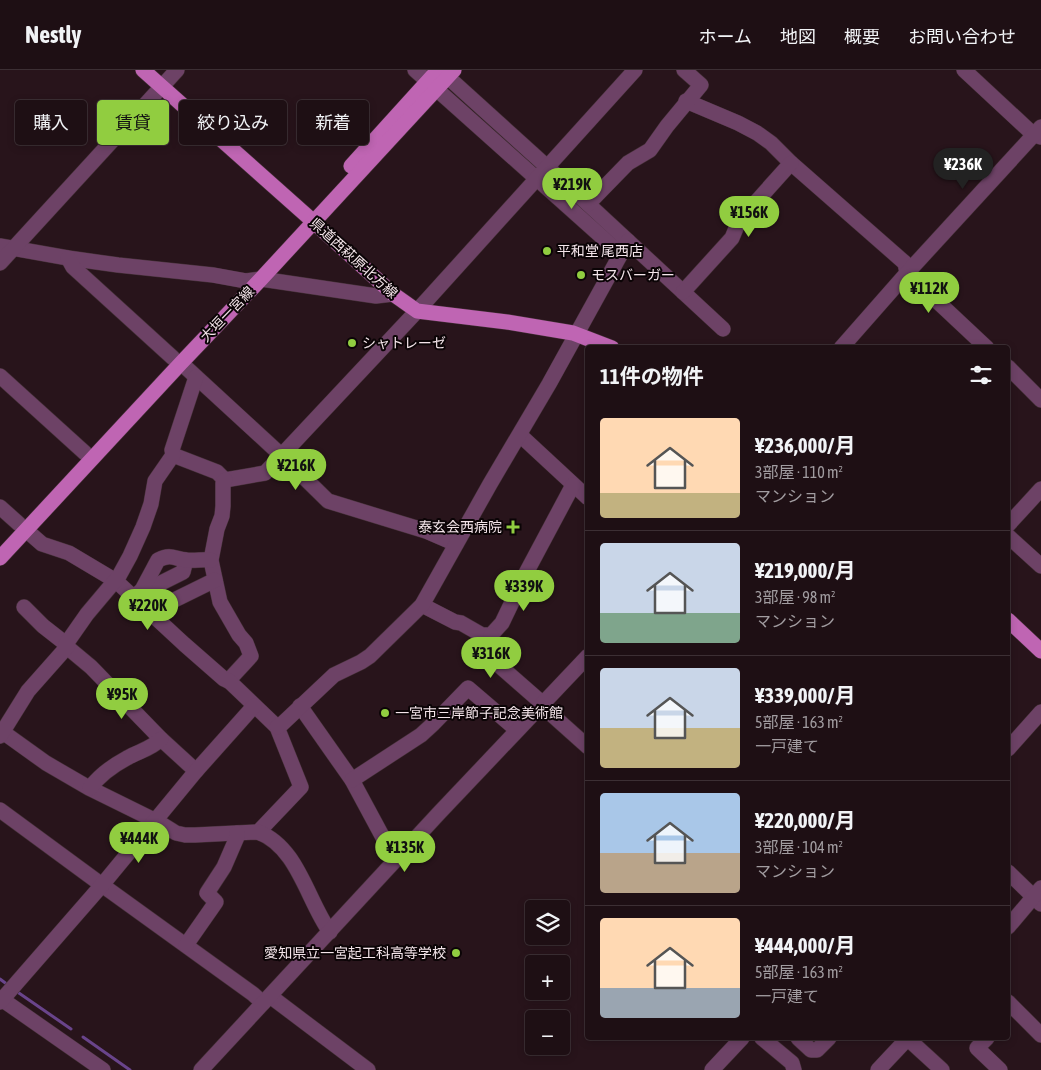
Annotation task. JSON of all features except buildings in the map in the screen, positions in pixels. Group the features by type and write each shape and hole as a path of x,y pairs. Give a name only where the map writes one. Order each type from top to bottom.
{"main road":[{"name":"県道西萩原北方線","path":"143,70 393,294 416,311 507,322 577,335 604,345"},
{"name":"大垣一宮線","path":"0,545 22,527 445,72"},
{"name":"大垣一宮線","path":"0,558 22,527 85,453 177,361"},
{"path":"1010,622 1041,651"}],"street":[{"path":"0,263 7,247 177,70"},
{"path":"415,70 537,178 683,292 723,329"},
{"path":"224,480 265,473 548,167 634,70"},
{"path":"588,204 628,163 650,150 701,85 684,70"},
{"path":"844,345 907,273 1039,133 964,70"},
{"path":"445,72 588,204 625,247"},
{"path":"686,102 738,123 771,143 791,163 905,262 907,273 984,345"},
{"path":"683,292 732,238 738,221 791,163"},
{"path":"7,247 118,265 212,274 376,296 393,294"},
{"path":"277,727 334,675 370,656 422,605 577,335 625,247"},
{"path":"68,258 73,267 196,377 328,501 426,531 456,544"},
{"path":"1010,369 1041,400"},
{"path":"0,376 85,453"},
{"path":"196,377 172,450 173,455 155,481 151,504 130,556 116,580 88,614 66,646 28,691 1,733 46,763 176,833 260,833 275,841 285,851 330,932"},
{"path":"520,435 585,495"},
{"path":"173,455 217,472 224,480"},
{"path":"224,480 222,516 217,529 211,560 220,602 239,635 246,643 251,656 228,681"},
{"path":"573,485 525,575 502,623 491,635 491,640 485,648 486,654 585,744"},
{"path":"1010,523 1041,489"},
{"path":"0,507 42,544 69,553 138,594 151,613 277,727 301,787 261,829 260,833"},
{"path":"1010,538 1041,566"},
{"path":"138,594 158,560 169,556 186,560 211,560"},
{"path":"138,594 183,572 186,560"},
{"path":"151,613 215,580"},
{"path":"422,605 482,634 491,635"},
{"path":"24,607 91,667 196,771"},
{"path":"201,1070 585,659"},
{"path":"352,780 421,735 468,688 517,730"},
{"path":"103,1070 1,1000 102,885 196,771 254,706"},
{"path":"300,706 352,780 387,844 400,857"},
{"path":"1010,747 1041,712"},
{"path":"90,788 114,766 157,743 161,738"},
{"path":"0,810 253,994 266,999 368,1070"},
{"path":"186,945 216,902 207,893 224,867 238,833"},
{"path":"1010,877 1039,896 1010,925"},
{"path":"1010,1009 1041,1034"},
{"path":"712,1070 740,1040"},
{"path":"764,1040 792,1062 794,1070"},
{"path":"800,1040 811,1050 817,1050 827,1040"},
{"path":"878,1070 905,1040"},
{"path":"909,1040 942,1070"},
{"path":"985,1040 977,1048 1000,1070"}],"waterway":[{"path":"0,979 8,985"},
{"path":"16,991 71,1029"},
{"path":"83,1037 130,1070"}],"place":[{"name":"平和堂 尾西店","path":"547,251"},
{"name":"モスバーガー","path":"581,275"},
{"name":"シャトレーゼ","path":"352,343"},
{"name":"泰玄会西病院","path":"513,527"},
{"name":"一宮市三岸節子記念美術館","path":"385,713"},
{"name":"愛知県立一宮起工科高等学校","path":"456,953"}]}
